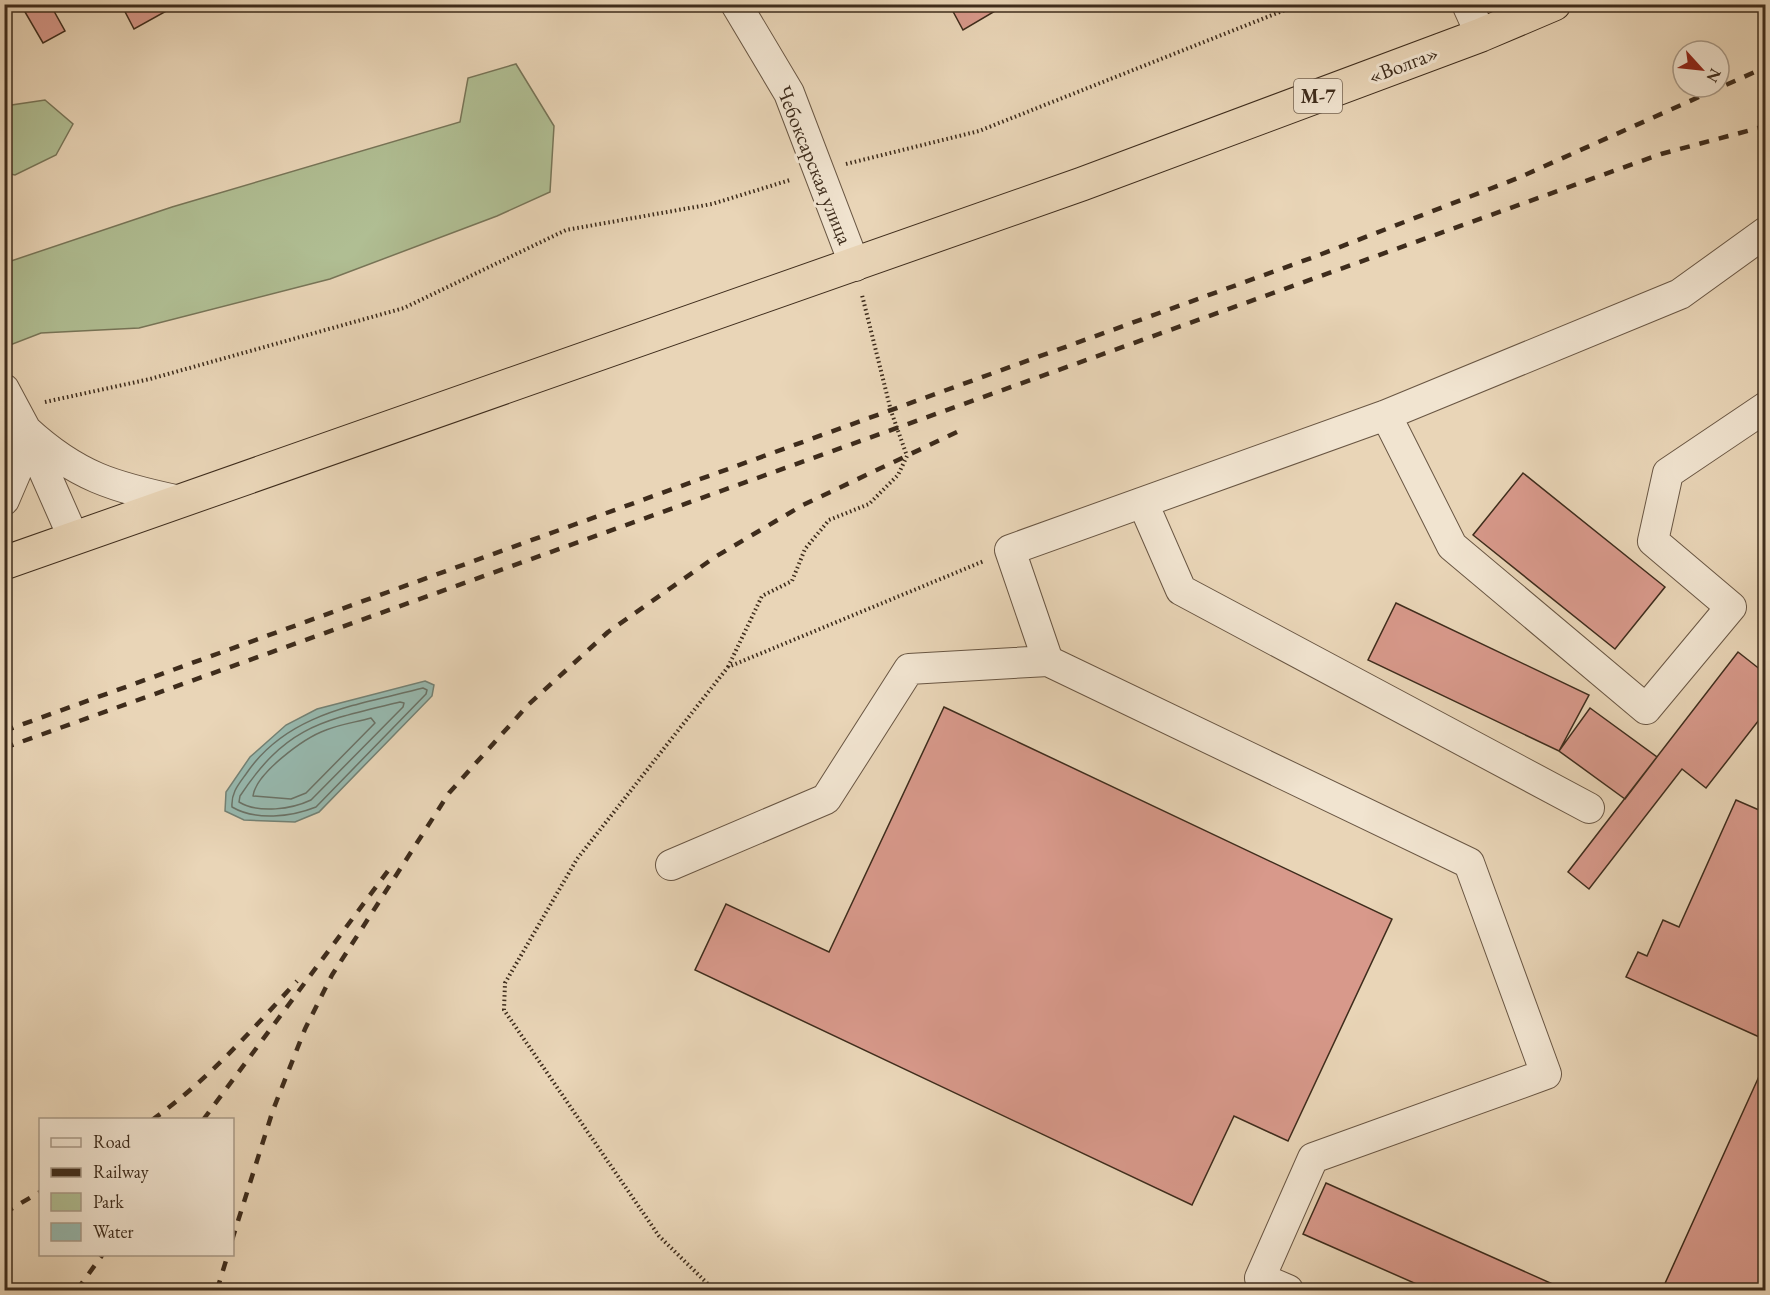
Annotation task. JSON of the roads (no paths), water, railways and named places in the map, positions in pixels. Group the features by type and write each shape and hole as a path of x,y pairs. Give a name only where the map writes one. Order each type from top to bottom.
{"highway":[{"name":"«Волга»","path":"4,562 855,266 1082,184 1482,34 1554,4"}],"street":[{"name":"Чебоксарская улица","path":"736,4 789,93 855,266"},
{"path":"1467,4 1482,34"},
{"path":"1048,661 1010,550 1386,415 1680,294 1766,232"},
{"path":"1386,415 1452,546 1646,709 1731,607 1653,542 1668,473 1766,407"},
{"path":"15,409 53,455 84,474 123,489 180,501"},
{"path":"4,500 16,472 15,409"},
{"path":"15,409 74,539"},
{"path":"1143,502 1181,590 1589,808"},
{"path":"671,865 826,799 909,669 1048,661 1469,863 1546,1074 1313,1158 1260,1278 1288,1290"}],"water":[{"path":"425,681 434,685 432,696 319,812 295,822 244,820 225,811 226,792 250,757 286,725 317,709"}],"railway":[{"path":"4,731 1314,257 1518,178 1766,67"},
{"path":"4,748 1661,154 1766,126"},
{"path":"234,1234 273,1110 305,1029 332,975 449,793 528,705 608,632 715,557 803,505 959,431"},
{"path":"204,1118 393,864"},
{"path":"155,1118 210,1072 297,981"},
{"path":"4,1213 39,1193"},
{"path":"77,1290 102,1256"},
{"path":"217,1290 227,1256"}]}
